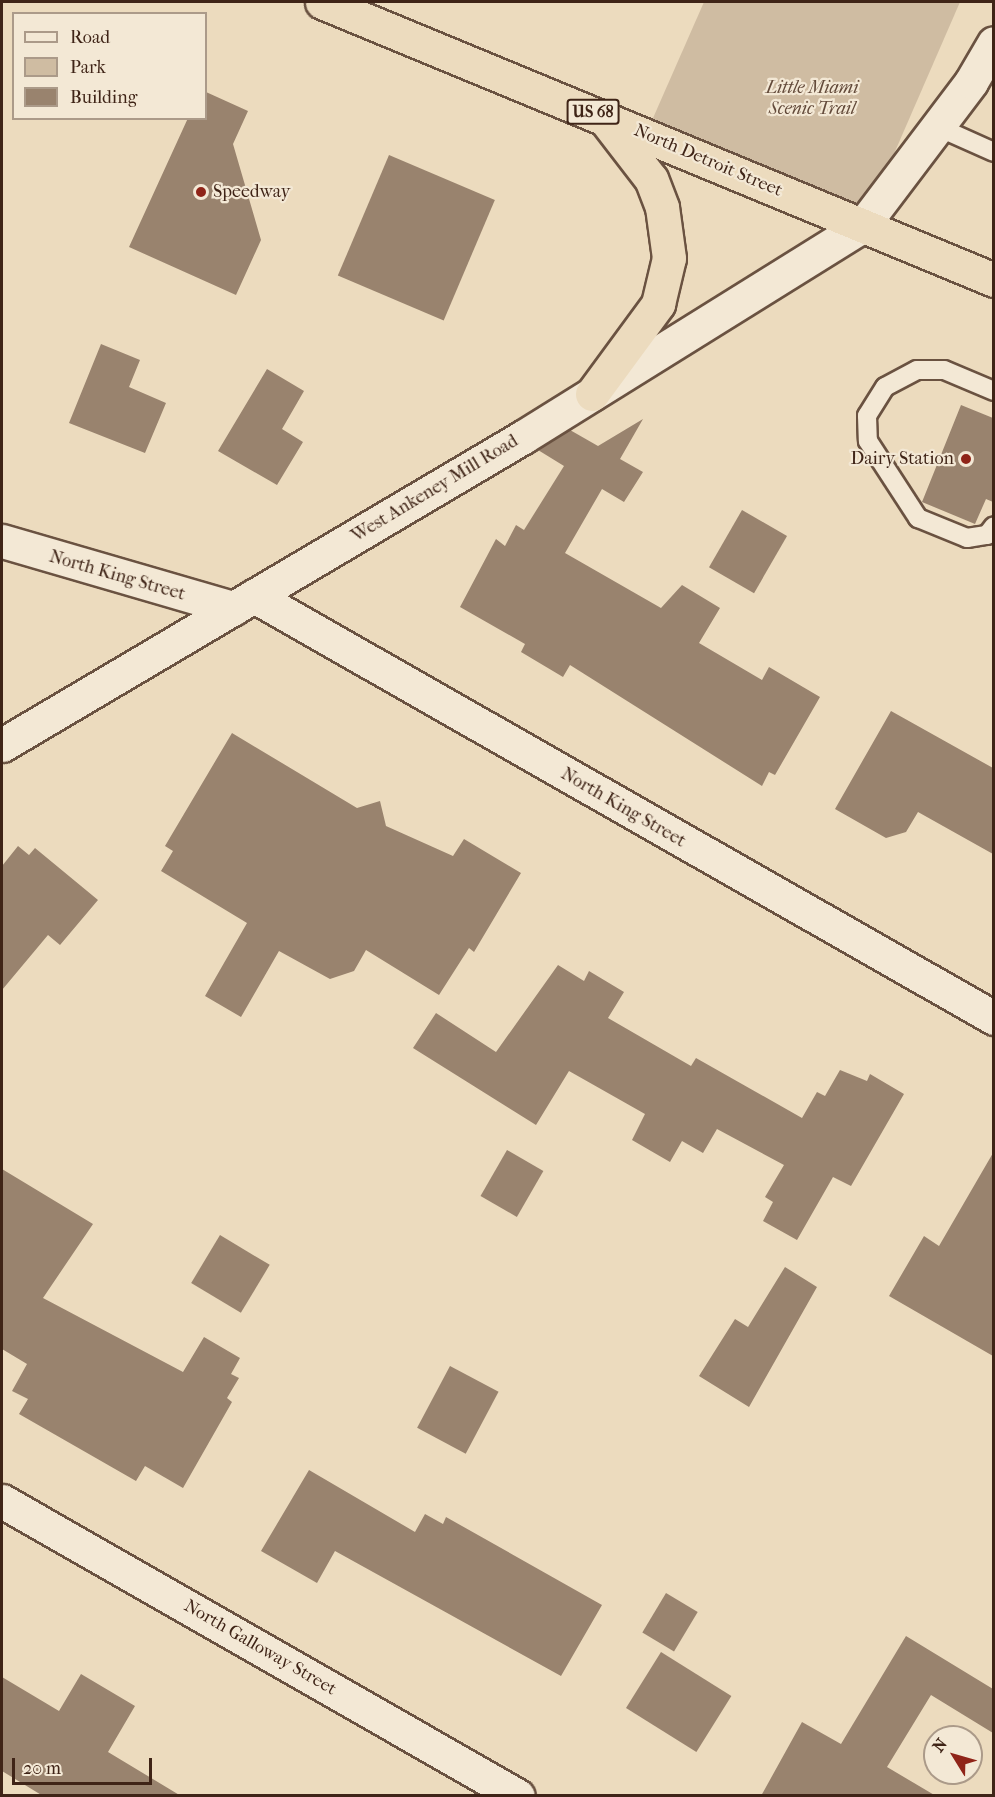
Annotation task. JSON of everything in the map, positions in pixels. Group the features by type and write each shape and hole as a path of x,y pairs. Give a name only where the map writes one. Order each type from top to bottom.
{"highway":[{"name":"North Detroit Street","path":"322,2 603,116 993,280"},
{"path":"592,394 657,303 669,258 662,207 651,179 603,116"}],"street":[{"path":"863,225 938,127 993,42"},
{"name":"West Ankeney Mill Road","path":"2,745 592,394 863,225"},
{"name":"North King Street","path":"2,541 244,602 993,1018"},
{"name":"North Galloway Street","path":"2,1502 518,1796"}],"lane":[{"path":"938,127 993,152"},
{"path":"993,391 944,369 917,370 885,387 867,416 868,441 918,518 967,538 987,534 993,526"}],"green space":[{"name":"Little Miami Scenic Trail","path":"704,2 960,2 863,225 646,134"}],"building":[{"name":"Speedway","path":"207,92 248,111 233,144 261,240 236,295 129,247 187,120 207,120"},
{"path":"389,155 495,200 444,321 338,276"},
{"path":"101,344 140,360 129,387 166,403 145,453 69,423"},
{"path":"267,369 304,391 282,429 303,442 277,485 218,451"},
{"name":"Dairy Station","path":"961,405 993,418 993,502 986,499 975,524 922,502"},
{"path":"643,419 620,459 643,472 624,502 602,489 565,553 661,608 682,585 720,608 699,643 762,680 769,667 820,697 775,775 769,772 762,786 570,665 563,677 521,652 525,644 460,607 496,539 505,546 516,525 524,530 564,466 538,450 570,430 598,446"},
{"path":"742,510 787,536 754,593 709,567"},
{"path":"891,711 993,768 993,854 918,812 906,832 886,838 835,809"},
{"path":"232,733 357,808 380,801 386,826 453,856 464,839 521,873 474,952 469,948 439,995 366,950 354,971 330,979 279,951 241,1017 205,996 247,923 161,871 173,851 165,846"},
{"path":"18,846 29,855 35,848 98,900 60,945 48,935 2,990 2,866"},
{"path":"558,965 584,981 589,971 624,992 608,1018 691,1066 696,1058 802,1118 817,1092 825,1096 840,1070 867,1081 870,1074 904,1094 851,1186 833,1177 797,1240 763,1221 773,1202 765,1197 784,1165 717,1129 703,1153 682,1141 670,1162 632,1140 645,1114 569,1071 536,1125 413,1048 436,1013 496,1052"},
{"path":"507,1150 543,1171 517,1217 481,1196"},
{"path":"993,1153 993,1356 889,1296 924,1236 939,1246"},
{"path":"2,1169 93,1224 43,1298 183,1372 204,1337 240,1358 231,1374 239,1378 227,1398 232,1402 183,1488 145,1466 136,1481 19,1414 28,1399 12,1391 27,1364 2,1349"},
{"path":"220,1235 270,1265 241,1313 191,1283"},
{"path":"785,1267 817,1287 749,1407 699,1376 735,1319 748,1327"},
{"path":"450,1366 499,1392 466,1454 417,1428"},
{"path":"309,1470 415,1532 425,1514 443,1524 446,1517 602,1605 561,1676 335,1551 317,1583 261,1551"},
{"path":"666,1593 698,1612 674,1651 642,1632"},
{"path":"906,1636 993,1689 993,1733 931,1695 887,1767 936,1796 761,1796 802,1722 841,1744"},
{"path":"661,1652 731,1696 696,1752 626,1708"},
{"path":"81,1674 135,1706 108,1752 181,1796 43,1796 2,1771 2,1677 59,1711"}],"place":[{"name":"Speedway","path":"201,192"},
{"name":"Dairy Station","path":"966,459"}]}
